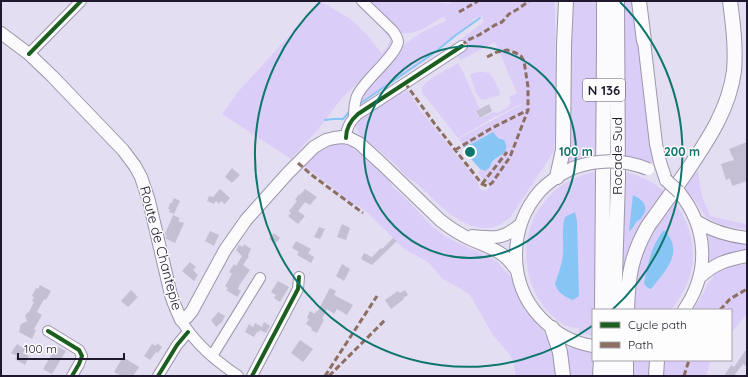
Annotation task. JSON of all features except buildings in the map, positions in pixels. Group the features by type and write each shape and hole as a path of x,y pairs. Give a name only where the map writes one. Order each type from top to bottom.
{"highway":[{"path":"557,177 563,150 566,1"},
{"name":"Rocade Sud","path":"602,309 604,1"},
{"name":"Rocade Sud","path":"614,309 618,178 617,1"},
{"path":"639,1 644,41"},
{"path":"627,309 630,270 641,238 704,146 717,123 727,100 731,86 735,59 730,1"},
{"path":"552,328 560,352 563,376"},
{"path":"600,376 601,361"},
{"path":"613,361 613,376"},
{"path":"626,361 626,376"},
{"path":"656,376 657,361"}],"main road":[{"name":"Route de Chantepie","path":"1,33 29,54 52,76 106,131 135,166 150,201 171,295 181,320"},
{"path":"644,41 656,144 666,180"},
{"path":"181,320 187,317 192,311 219,260 231,240 246,220 270,192 318,144 334,138 346,138 356,141 407,187 440,220 471,240 497,250 507,257 517,271"},
{"path":"592,346 569,338 552,328 538,314 527,298 519,280 517,271 516,243 524,215 541,190 557,177 573,168 595,162 610,161 633,164 648,169 666,180 679,192 689,206 696,221 702,250 702,264 699,278 693,295 685,309"},
{"path":"696,221 718,232 747,238"},
{"path":"461,234 489,238 503,236 510,234 521,224"},
{"path":"699,278 719,263 747,256"}],"street":[{"path":"29,54 81,1"},
{"path":"354,117 357,95 391,55 398,42 393,31 362,1"},
{"path":"644,41 647,34 646,1"},
{"path":"346,138 349,124 354,117 462,46"},
{"path":"252,376 298,289 299,277"},
{"path":"212,356 260,278"},
{"name":"Route de Chantepie","path":"181,320 188,332 199,344 238,376"},
{"path":"48,331 79,350 82,356 72,376"},
{"path":"158,376 177,345 188,332"}],"shaded area":[{"path":"354,1 360,1 394,39 391,50 359,86 360,81 342,98 320,127 291,159 222,114 238,92 320,2 352,20 368,36 382,54 388,46 390,39 378,24"},
{"path":"364,1 436,1 450,4 450,1 555,1 556,111 554,151 510,218 491,228 467,224 458,219 439,205 415,182 406,176 397,166 363,138 357,130 356,125 356,120 393,95 408,91 421,111 477,181 480,189 486,191 490,186 478,173 480,169 485,171 487,170 503,153 506,149 506,142 503,139 488,134 471,144 464,146 458,139 521,104 494,117 458,138 422,92 425,83 458,63 480,108 475,111 480,119 493,112 498,113 508,107 511,102 509,97 517,93 495,42 461,60 458,57 458,52 465,48 458,41 484,22 482,16 472,20 474,21 434,52 357,106 358,97 379,71 403,46 421,33 446,21 444,16 417,32 398,32"},
{"path":"570,1 597,1 597,155 569,162 568,159"},
{"path":"624,1 636,1 654,162 651,164 623,155"},
{"path":"479,72 489,73 491,75 500,94 498,96 482,100 479,97 476,93 470,74"},
{"path":"333,144 342,144 351,147 366,158 389,179 393,187 433,227 446,237 488,256 497,262 511,277 520,300 552,345 558,376 516,376 513,361 510,355 493,335 470,295 443,279 428,262 404,249 368,213 359,206 352,204 305,166 305,163 314,154"},
{"path":"598,171 595,309 592,309 592,336 579,332 579,328 564,325 546,309 536,294 530,278 527,261 527,244 531,227 537,212 548,198 561,186 583,175"},
{"path":"698,171 701,193 710,216 747,224 747,229 719,224 707,218 683,186 695,172"},
{"path":"623,172 646,180 667,194 645,225 621,309"},
{"path":"672,199 688,226 692,240 693,254 687,283 681,297 672,309 631,309 640,253","holes":["658,237 670,263 664,273 651,288 647,269"]},
{"path":"707,234 720,239 747,244 747,250 727,254 709,261"},
{"path":"747,264 747,314 732,332 732,309 694,309 709,282 713,278 713,274 738,265"},
{"path":"572,346 592,352 592,361 594,361 593,376 566,376 566,352"},
{"path":"631,361 650,361 649,376 630,376"},
{"path":"662,361 711,361 706,376 661,376"}],"water":[{"path":"493,132 498,138 504,140 506,143 506,148 504,153 496,158 485,171 480,169 464,151 464,146 471,144"},
{"path":"633,195 644,203 645,209 642,218 637,221 629,231"},
{"path":"575,212 577,221 579,296 573,300 562,294 555,284 562,260 563,226 565,217"},
{"path":"664,230 670,238 673,246 673,253 667,268 651,289 644,284 647,269 653,248"}],"waterway":[{"path":"358,105 434,53 480,18"},
{"path":"325,120 343,119 349,112"}],"marked path":[{"path":"459,12 478,1"},
{"path":"462,46 466,41 502,22 509,14 529,1"},
{"path":"405,83 482,184 487,186 492,183 510,157 528,110 528,87 524,61 521,56 507,50 497,52 487,57"},
{"path":"455,150 492,128 528,110"},
{"path":"482,184 507,152"},
{"path":"298,163 363,213"},
{"path":"721,309 730,299 747,289"},
{"path":"325,376 377,296"},
{"path":"329,376 385,320"},
{"path":"684,376 689,361"}],"cycle path":[{"path":"29,54 81,1"},
{"path":"346,138 349,124 358,114 462,46"},
{"path":"252,376 298,289 299,277"},
{"path":"48,331 79,350 82,356 72,376"},
{"path":"158,376 177,345 188,332"}]}
